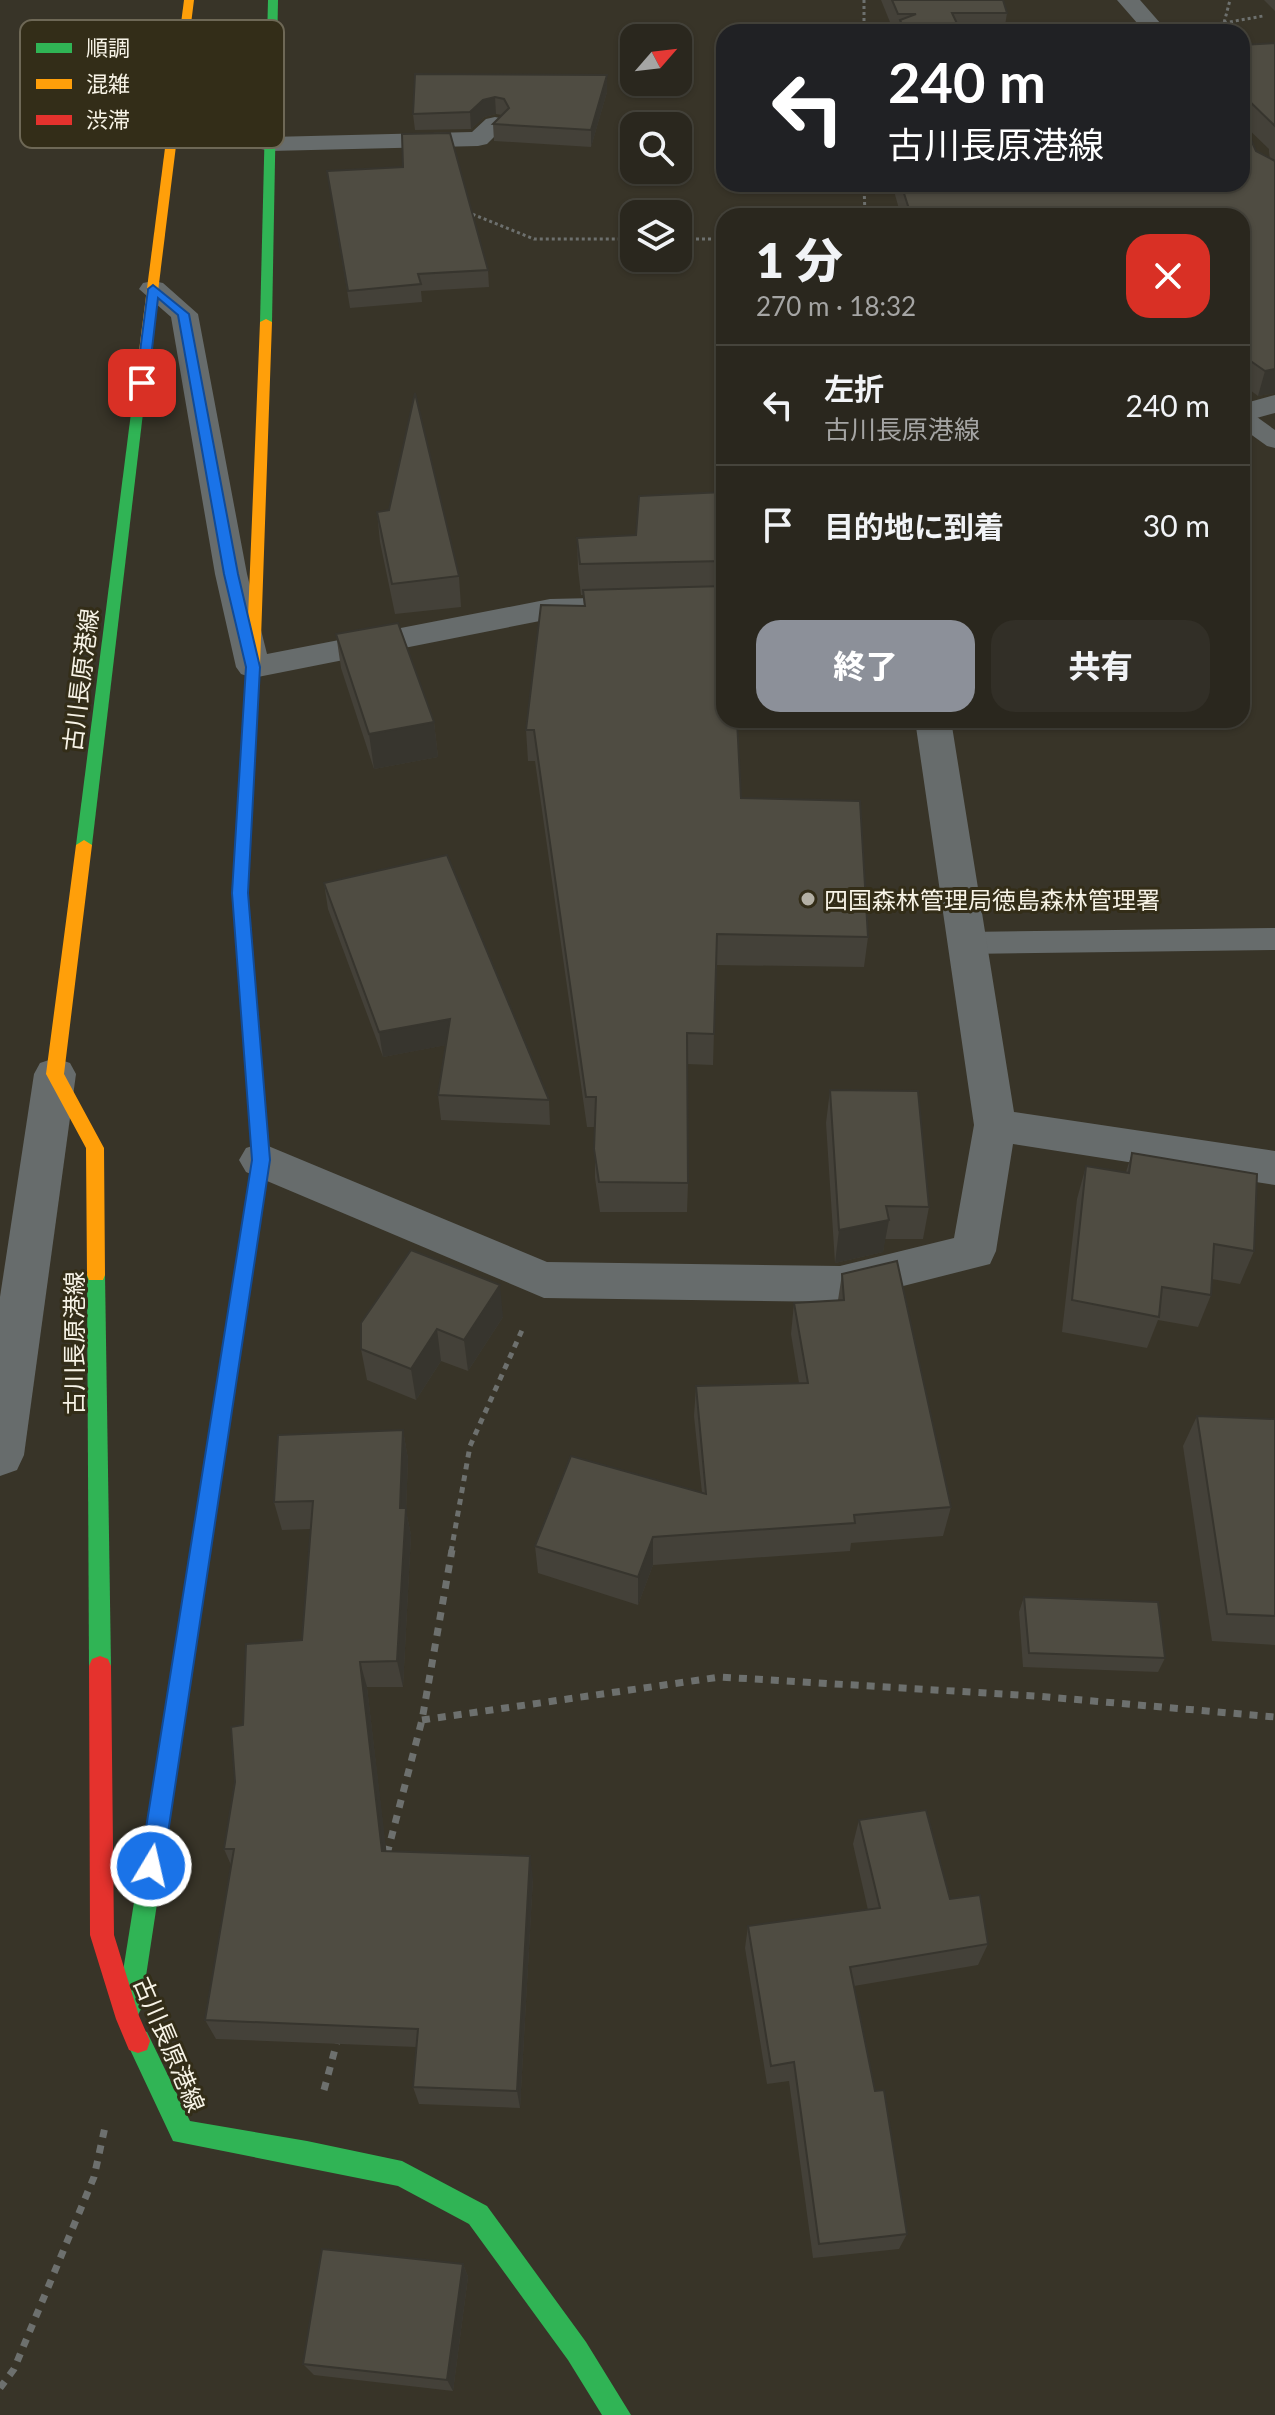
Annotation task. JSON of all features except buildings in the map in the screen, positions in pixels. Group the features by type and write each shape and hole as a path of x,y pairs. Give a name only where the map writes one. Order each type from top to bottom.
{"main road":[{"name":"古川長原港線","path":"187,20 189,0"},
{"path":"273,0 273,20"},
{"name":"古川長原港線","path":"171,148 55,1074 95,1148 102,1935 128,2019 182,2132 307,2153 402,2174 478,2215 577,2351 618,2415"},
{"path":"128,2019 261,1160 240,893 253,667 270,148"}],"street":[{"path":"1128,0 1150,24"},
{"path":"284,144 478,139 495,124"},
{"path":"153,289 184,314 231,574 253,667 550,609 716,605"},
{"path":"1250,412 1275,404"},
{"path":"261,1160 544,1280 840,1284 974,1251 995,1125 934,728"},
{"path":"0,1455 55,1074"},
{"path":"995,1125 1275,1168"}],"lane":[{"path":"1250,421 1275,441"},
{"path":"965,943 1275,939"}],"path":[{"path":"864,0 864,24"},
{"path":"1224,23 1263,16"},
{"path":"466,211 534,239 620,239"},
{"path":"692,239 716,239"},
{"path":"383,1869 422,1720 470,1446 544,1280"},
{"path":"422,1720 720,1677 1036,1696 1275,1717"},
{"path":"307,2153 339,2033"},
{"path":"0,2388 14,2369 94,2177 106,2120"}],"traffic: fast":[{"path":"273,0 273,20"},
{"path":"266,322 270,148"},
{"path":"84,845 137,413"},
{"path":"96,1275 100,1666"},
{"path":"129,2009 214,1463"},
{"path":"138,2041 182,2132 307,2153 402,2174 478,2215 577,2351 618,2415"}],"traffic: slow":[{"path":"186,20 189,0"},
{"path":"137,413 170,148"},
{"path":"244,938 240,893 253,667 266,322"},
{"path":"84,845 55,1074 95,1148 96,1275"}],"traffic: jam":[{"path":"214,1463 261,1160 244,938"},
{"path":"100,1666 102,1935 138,2041"}],"place":[{"name":"四国森林管理局徳島森林管理署","path":"808,899"}],"route":[{"path":"142,383 153,289 184,314 231,574 253,667 240,893 261,1160 151,1866"}]}
